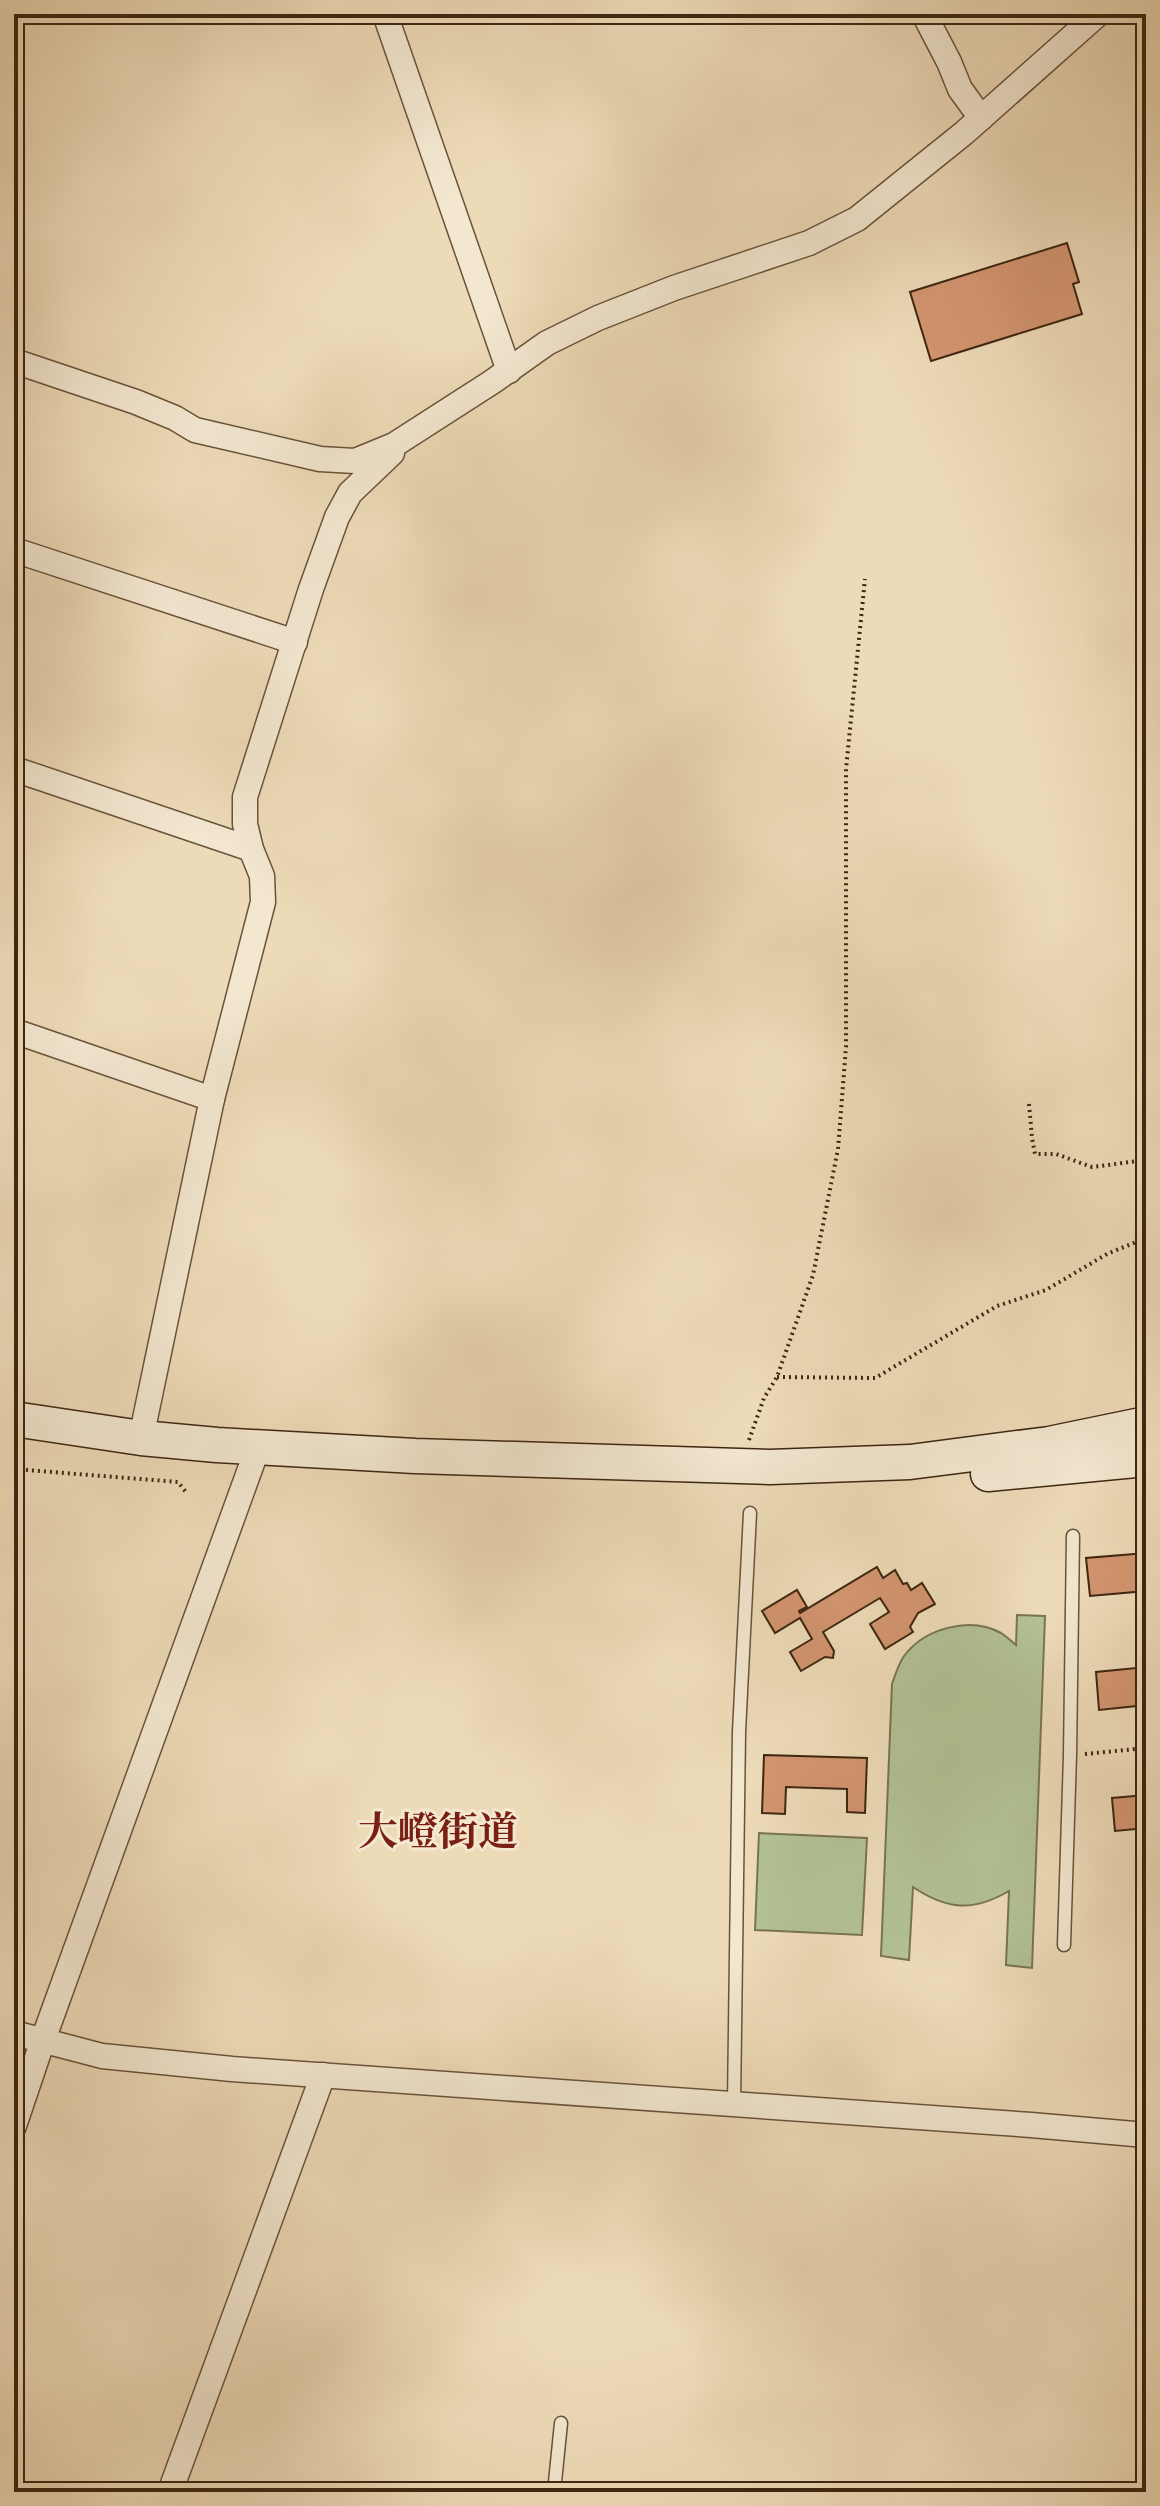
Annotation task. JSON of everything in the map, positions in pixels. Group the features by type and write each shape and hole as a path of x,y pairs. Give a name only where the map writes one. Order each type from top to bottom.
{"main road":[{"path":"14,1419 255,1458 644,1485 769,1487 905,1482 1146,1459"},
{"path":"14,1443 107,1456 415,1456 745,1466 910,1462 1049,1444 1146,1424"}],"street":[{"path":"385,14 509,371"},
{"path":"924,14 960,89 981,118"},
{"path":"14,361 136,402 195,430 324,459 355,461 394,445 547,343 598,318 674,288 809,243 857,219 981,118 1098,14"},
{"path":"141,1438 212,1099 263,902 262,876 245,824 245,797 337,517 350,493 375,467 431,421"},
{"path":"324,459 341,469 349,479 350,493"},
{"path":"14,550 295,642"},
{"path":"14,769 251,849"},
{"path":"14,1031 212,1099"},
{"path":"14,2126 255,1458"},
{"path":"14,2033 102,2056 1146,2135"},
{"path":"170,2492 323,2075"}],"lane":[{"path":"734,2104 739,1732 750,1513"},
{"path":"1064,1945 1073,1536"},
{"path":"554,2492 561,2423"}],"path":[{"path":"745,1466 752,1427 777,1377 813,1275 838,1149 846,1047 846,769 865,579"},
{"path":"1029,1104 1035,1154 1056,1154 1092,1167 1146,1160"},
{"path":"777,1377 875,1378 997,1306 1046,1290 1107,1254 1146,1238"},
{"path":"14,1469 178,1482 186,1492"},
{"path":"1070,1755 1146,1748"}],"green space":[{"path":"1017,1615 1045,1616 1032,1968 1006,1965 1009,1891 984,1902 960,1906 937,1900 913,1887 909,1960 881,1956 892,1684 897,1669 904,1656 924,1638 962,1625 989,1628 1016,1645"},
{"path":"759,1833 867,1838 862,1935 755,1930"}],"building":[{"path":"1067,243 1079,282 1073,284 1082,314 931,361 910,292"},
{"path":"1146,1553 1146,1591 1090,1596 1086,1558"},
{"path":"877,1567 883,1578 895,1570 903,1584 907,1583 911,1590 922,1583 935,1604 918,1613 910,1627 913,1632 885,1649 870,1624 889,1612 880,1598 823,1632 834,1651 833,1658 825,1657 801,1671 790,1652 812,1639 800,1618 775,1633 762,1611 797,1590 807,1607 800,1613"},
{"path":"1146,1667 1146,1705 1099,1710 1096,1672"},
{"path":"764,1755 867,1758 865,1813 847,1812 847,1789 786,1787 785,1814 762,1813"},
{"path":"1146,1795 1146,1828 1115,1831 1112,1798"}],"district":[{"name":"大嶝街道","path":"438,1833"}]}
